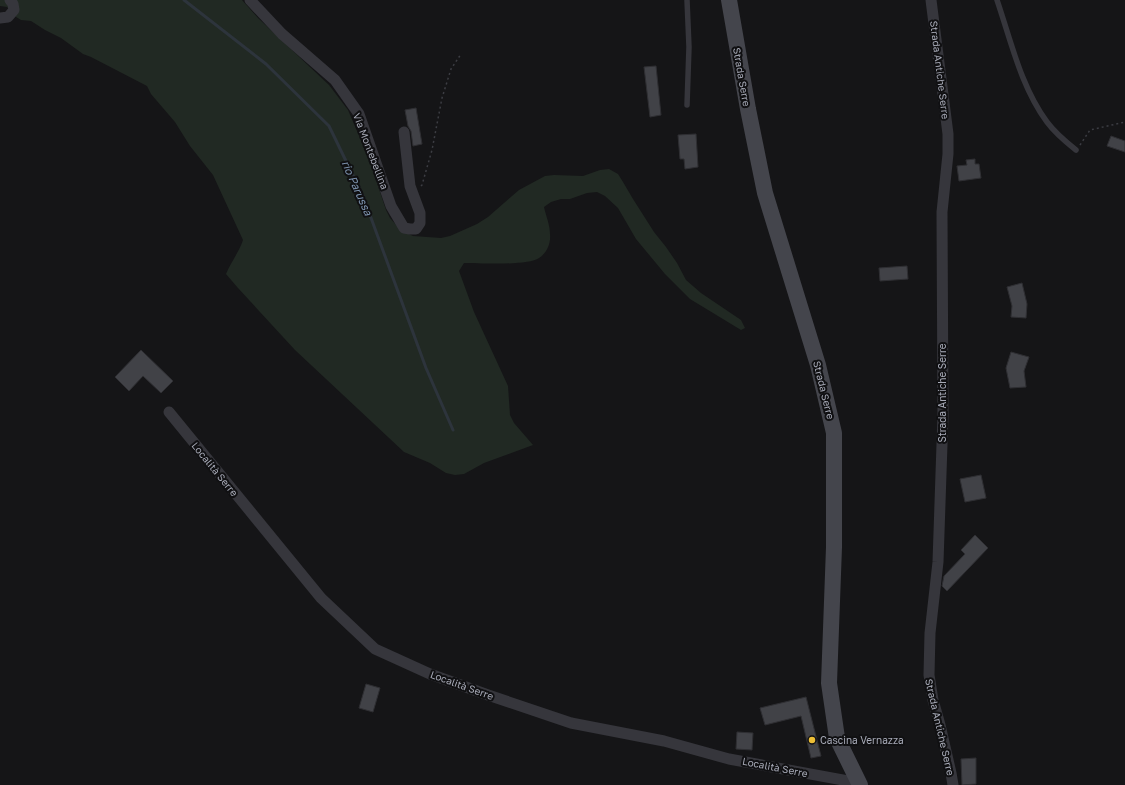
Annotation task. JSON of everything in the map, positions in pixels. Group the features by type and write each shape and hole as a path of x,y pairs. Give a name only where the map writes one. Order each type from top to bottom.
{"main road":[{"name":"Strada Serre","path":"729,0 748,109 765,193 818,365 834,433 834,547 829,683 837,738 859,784"}],"street":[{"path":"0,18 8,17 14,10 14,4 10,0"},
{"name":"Via Montebellina","path":"250,0 282,34 335,80 359,114 391,206 404,228 416,229 420,223 420,213 410,186 404,132"},
{"name":"Strada Antiche Serre","path":"933,2 948,134 948,154 942,212 943,414 938,562 930,633 928,675 950,766 953,785"},
{"name":"Località Serre","path":"169,412 321,598 375,649 430,674 571,723 664,742 729,759 859,784"}],"lane":[{"path":"687,0 689,47 687,105"},
{"path":"997,0 1019,67 1034,102 1059,136 1076,150"}],"path":[{"path":"412,191 422,185 432,150 442,98 451,69 461,54"},
{"path":"1076,150 1090,130 1125,122"}],"shaded area":[{"path":"0,0 242,0 258,18 329,85 348,110 369,159 386,210 390,218 404,232 413,236 441,238 450,236 477,224 488,217 519,190 545,176 583,176 600,170 609,169 618,174 654,232 677,263 686,280 701,293 741,320 745,328 741,330 690,299 665,274 636,239 618,208 605,196 597,192 587,193 570,199 561,199 551,202 544,207 550,237 548,248 542,256 533,261 503,264 464,263 459,271 474,312 508,386 510,415 514,423 533,445 484,463 464,474 455,475 446,473 430,463 404,452 295,350 226,274 243,240 213,175 190,146 175,122 151,94 147,86 83,54 61,38 31,21 21,20 13,15 7,7 0,6"}],"building":[{"path":"656,66 661,115 650,117 644,67"},
{"path":"416,108 422,144 413,146 411,131 408,126 405,110"},
{"path":"696,134 698,167 685,169 684,159 680,159 678,135"},
{"path":"1111,136 1125,141 1125,152 1107,146"},
{"path":"975,159 975,164 979,164 981,178 959,181 957,166 967,165 966,160"},
{"path":"907,266 908,279 880,281 879,268"},
{"path":"1022,283 1027,304 1026,318 1011,317 1012,306 1007,287"},
{"path":"141,350 173,381 161,393 143,376 129,391 115,377"},
{"path":"1011,352 1029,357 1024,371 1026,387 1010,388 1006,368"},
{"path":"981,475 986,498 965,502 960,479"},
{"path":"975,535 988,548 947,591 942,586 944,576 965,554 961,550"},
{"path":"366,684 380,688 373,712 359,708"},
{"name":"Cascina Vernazza","path":"806,697 821,756 811,758 801,716 765,725 760,708"},
{"path":"737,732 753,733 752,750 736,749"},
{"path":"976,758 976,784 962,785 961,759"}],"waterway":[{"name":"rio Parussa","path":"184,0 266,64 329,126 363,196 426,368 453,430"}],"place":[{"name":"Cascina Vernazza","path":"812,740"}]}
